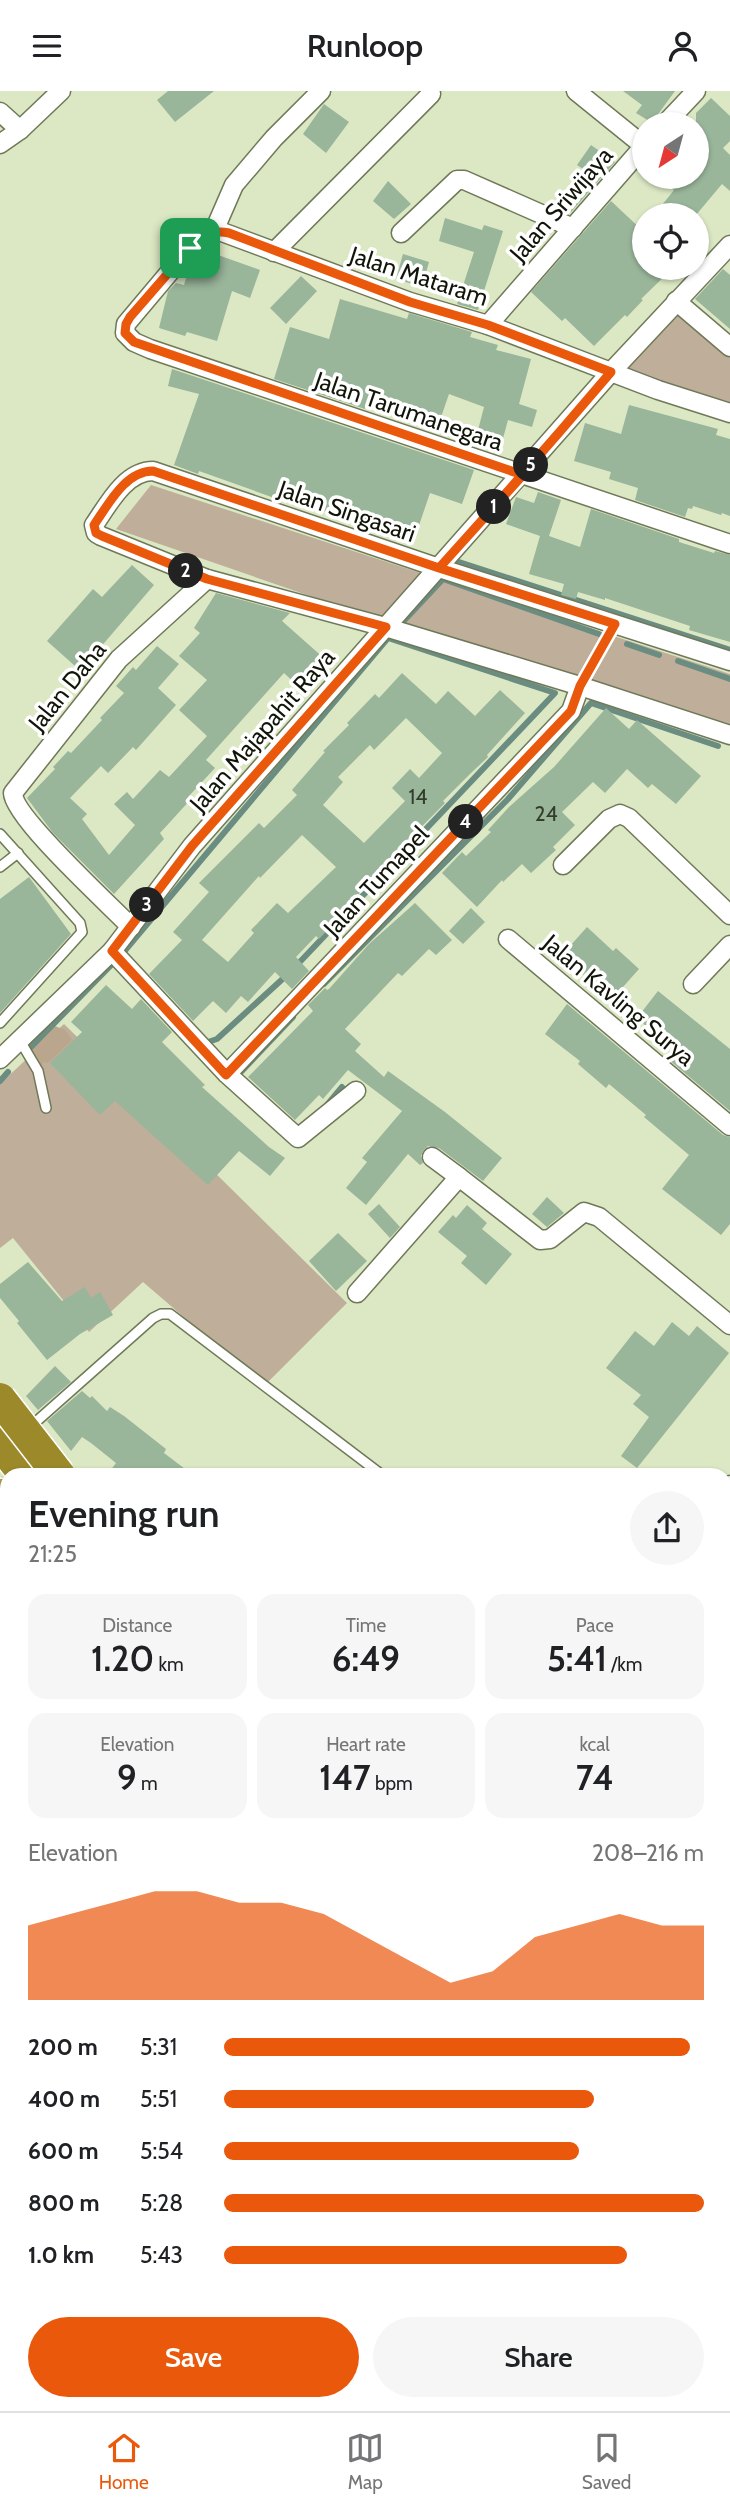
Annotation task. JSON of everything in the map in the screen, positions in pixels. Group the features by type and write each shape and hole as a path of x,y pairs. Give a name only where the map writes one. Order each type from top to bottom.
{"highway":[{"path":"0,1399 54,1468"},
{"path":"0,1408 22,1468"},
{"path":"11,1439 44,1468"}],"street":[{"path":"0,144 20,130 61,91"},
{"path":"214,231 234,185 274,138 321,91"},
{"path":"576,91 632,136"},
{"path":"676,112 696,91"},
{"path":"274,252 430,94"},
{"path":"0,112 20,130"},
{"name":"Jalan Sriwijaya","path":"488,325 632,160"},
{"path":"401,233 457,180 464,180 573,228"},
{"name":"Jalan Mataram","path":"214,231 229,233 410,302 488,325 611,372 730,413"},
{"name":"Jalan Tarumanegara","path":"214,231 203,236 190,248 126,324 125,333 134,342 730,544"},
{"name":"Jalan Majapahit Raya","path":"0,1059 19,1039 117,956 131,927 192,846 523,475 611,372 730,245"},
{"path":"676,301 730,347"},
{"name":"Jalan Singasari","path":"207,579 102,536 94,529 94,525 127,481 148,471 161,473 439,568 730,661"},
{"path":"207,579 386,627 730,734"},
{"name":"Jalan Daha","path":"131,927 59,855 19,810 13,800 13,793 119,659 207,579"},
{"name":"Jalan Tumapel","path":"230,1071 571,711 580,686"},
{"path":"564,865 609,819 621,814 730,915"},
{"name":"Jalan Kavling Surya","path":"508,939 730,1126"},
{"path":"693,984 730,945"},
{"path":"117,956 298,1138 356,1091"},
{"path":"432,1157 540,1240 550,1239 584,1212 599,1217 730,1325"},
{"path":"357,1293 459,1177"}],"lane":[{"path":"0,834 82,929 0,1023"},
{"path":"0,867 18,853"},
{"path":"19,1039 38,1071 46,1108"},
{"path":"11,1439 153,1318 160,1314 170,1314 373,1468"}],"path":[{"path":"580,686 615,624"}],"shaded area":[{"path":"679,312 730,356 730,406 625,370"},
{"path":"151,485 730,674 730,741 116,529"},
{"path":"64,1024 347,1303 264,1386 143,1282 89,1332 13,1238 0,1248 0,1084"},
{"path":"55,1026 65,1030 72,1040 48,1063 44,1062 38,1069 33,1070 26,1052"}],"building":[{"path":"168,91 214,91 175,122 157,100"},
{"path":"623,91 675,91 660,112 637,112 642,105"},
{"path":"711,98 730,116 730,141 723,148 730,155 730,191 722,184 706,203 664,203 673,189 709,189 709,112 697,112"},
{"path":"324,104 349,122 326,153 303,134"},
{"path":"591,145 615,162 571,212 561,204 586,171 577,165"},
{"path":"388,181 411,204 394,219 373,201"},
{"path":"611,201 632,221 632,280 661,280 627,317 625,315 594,346 565,318 562,321 531,292"},
{"path":"445,218 482,230 484,225 503,231 478,310 457,304 474,252 439,241"},
{"path":"204,250 260,270 250,298 232,291 217,341 187,332 185,336 159,328 168,291 176,283 184,285 190,265"},
{"path":"403,254 429,262 422,287 396,279"},
{"path":"723,269 730,275 730,329 695,299"},
{"path":"301,276 317,291 286,324 270,308"},
{"path":"340,299 407,319 409,313 472,332 470,337 498,345 496,350 531,359 519,404 537,410 532,427 508,420 502,442 477,434 484,407 449,394 439,423 409,414 411,406 381,397 378,405 367,402 365,409 274,379 290,327 329,339"},
{"path":"172,369 474,470 462,504 430,493 414,540 298,503 297,506 199,471 198,474 174,465 199,394 168,386"},
{"path":"629,405 718,429 716,435 730,439 730,516 693,506 692,509 688,508 685,517 635,500 638,488 609,479 611,472 574,461 585,423 621,434"},
{"path":"538,492 561,500 549,536 580,547 591,509 679,539 679,542 730,555 730,642 689,630 690,626 605,598 578,592 576,599 561,595 564,584 529,574 540,536 506,524 516,497 534,503"},
{"path":"132,565 154,585 99,649 103,653 84,674 47,641 93,589 102,597"},
{"path":"216,593 290,613 282,621 326,660 301,689 284,673 206,760 215,768 160,833 164,839 114,894 53,833 27,798 68,751 71,753 102,720 100,718 124,693 116,686 133,667 136,670 157,646 179,664 158,688 176,705 136,750 133,747 108,773 101,766 70,798 87,814 82,819 109,855 135,825 114,804 127,792 133,799 160,770 169,777 207,736 179,710 207,680 179,656 200,633 194,628"},
{"path":"402,673 436,704 448,691 475,716 500,690 525,713 488,757 380,869 335,922 319,939 316,936 296,957 309,971 292,989 275,972 248,1002 241,996 226,1013 213,1001 193,1021 149,974 182,940 173,932 209,892 199,883 259,823 264,828 297,795 292,790 325,752 323,751 375,694 379,698","holes":["406,718 442,753 419,778 410,769 392,788 405,801 364,843 323,805 343,782 338,777 370,745 374,750","302,835 336,867 288,913 277,903 251,930 254,933 228,962 202,940 259,876 260,878"]},
{"path":"606,708 629,729 637,720 701,776 676,804 652,784 648,788 627,769 605,793 593,782 562,812 575,825 553,847 556,850 531,873 522,864 503,882 502,880 477,907 442,873 462,852 466,856 491,832 488,830 509,807 554,767"},
{"path":"29,877 71,934 0,1013 0,899"},
{"path":"415,903 452,940 436,955 429,949 402,976 398,973 345,1029 361,1044 355,1051 384,1077 388,1071 502,1158 483,1181 439,1148 428,1146 421,1156 423,1163 420,1165 408,1154 366,1205 346,1188 367,1162 362,1158 402,1111 348,1070 323,1099 319,1095 295,1120 248,1077 313,1011 308,1005 325,988 329,989 369,944"},
{"path":"471,908 485,922 463,944 449,931"},
{"path":"587,927 613,951 616,948 639,969 614,997 586,972 583,975 562,955"},
{"path":"106,985 132,1009 141,999 172,1032 162,1042 205,1085 202,1087 285,1158 270,1176 239,1151 208,1185 115,1101 100,1115 50,1063 82,1032 71,1022"},
{"path":"658,991 730,1049 730,1111 668,1059 674,1052 637,1018"},
{"path":"567,1004 723,1135 730,1137 730,1224 721,1235 662,1189 689,1155 644,1117 646,1115 609,1084 606,1088 578,1064 580,1061 545,1034"},
{"path":"547,1197 564,1213 547,1227 532,1214"},
{"path":"379,1204 400,1227 390,1238 368,1214"},
{"path":"467,1205 487,1223 482,1229 512,1254 486,1285 461,1263 467,1256 438,1232 453,1215 456,1218"},
{"path":"338,1233 367,1261 336,1291 309,1261"},
{"path":"28,1262 62,1301 85,1287 91,1298 100,1292 113,1315 80,1334 47,1360 0,1298 0,1284"},
{"path":"672,1322 689,1336 697,1326 729,1353 637,1468 621,1456 649,1417 633,1404 641,1395 606,1368 635,1331 654,1346"},
{"path":"55,1366 71,1382 38,1410 26,1396"},
{"path":"82,1391 90,1398 92,1396 107,1411 110,1407 124,1416 166,1449 164,1453 184,1468 112,1468 116,1463 82,1437 71,1451 47,1421"}],"waterway":[{"path":"459,562 730,650"},
{"path":"399,626 443,579 599,634"},
{"path":"31,1047 122,954 388,638 555,693 296,966"},
{"path":"627,644 659,655"},
{"path":"678,661 730,679"},
{"path":"324,984 508,799 591,703 718,746"},
{"path":"208,1042 217,1039 288,974"},
{"path":"239,1074 293,1017"},
{"path":"0,1081 8,1072"},
{"path":"327,1105 342,1087"}],"route":[{"path":"190,248 130,317 125,333 134,342 523,475 439,568 153,471 137,474 127,481 94,525 96,533 102,536 207,579 386,627 192,846 112,951 226,1075 571,711 580,686 615,624 439,568 481,522 523,475 611,372 488,325 410,302 229,233 214,231 203,236 190,248"}]}
